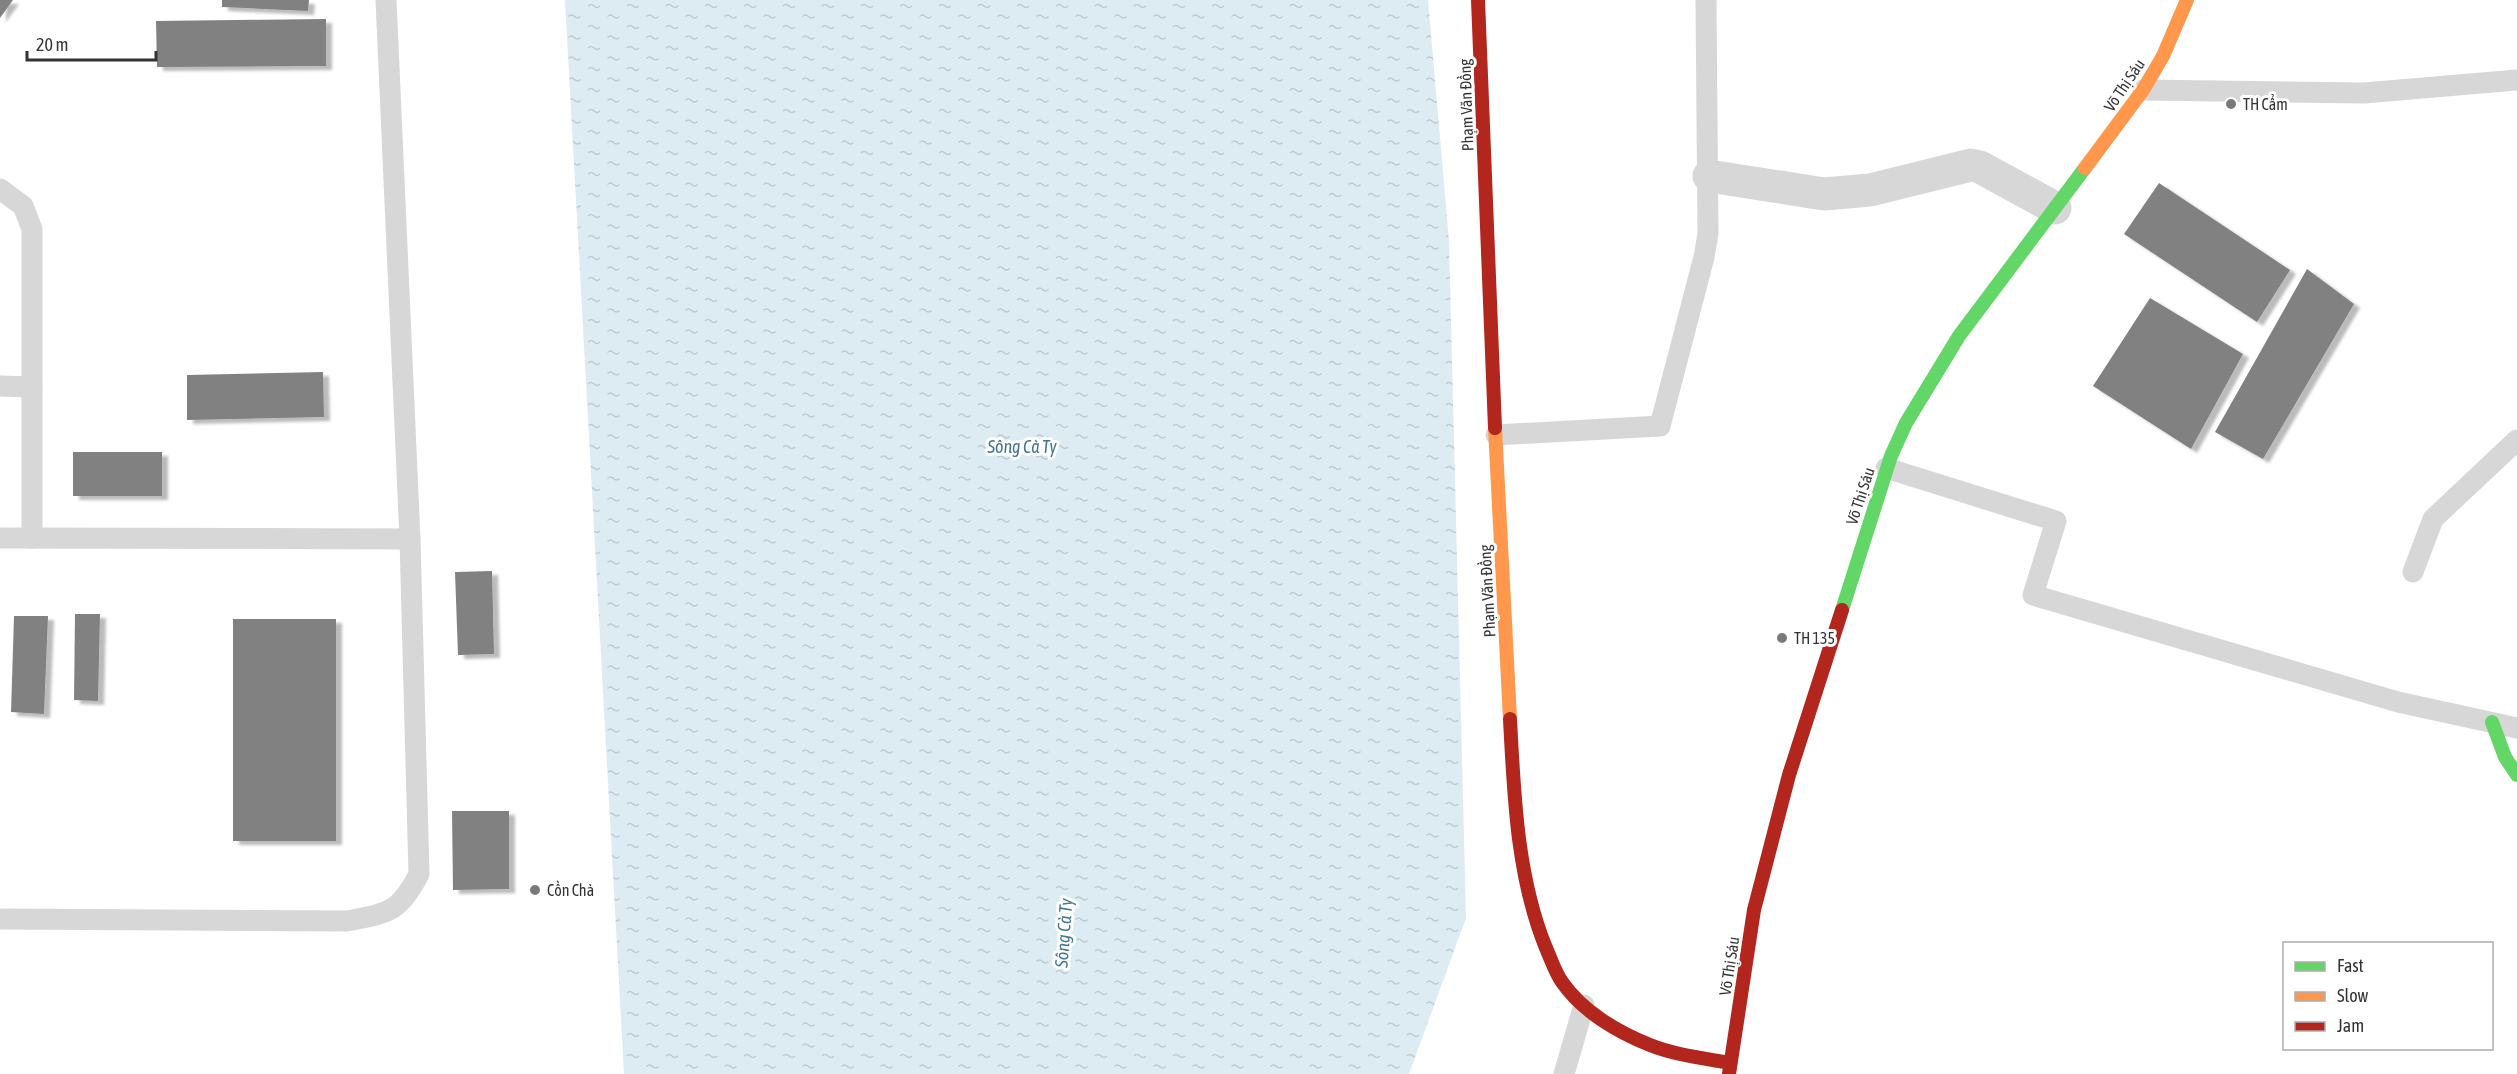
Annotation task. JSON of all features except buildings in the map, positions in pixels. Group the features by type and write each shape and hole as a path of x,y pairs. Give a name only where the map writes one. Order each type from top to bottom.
{"street":[{"name":"Phạm Văn Đồng","path":"1478,0 1496,435 1514,789 1522,855 1532,906 1544,944 1561,981 1584,1005 1608,1023 1651,1046 1730,1068"},
{"name":"Võ Thị Sáu","path":"1730,1068 1754,910 1769,849 1789,775 1886,468 1906,423 1959,336 2144,90 2163,57 2187,0"},
{"path":"1709,177 1824,194 1870,190 1971,165 1980,167 2055,208"},
{"path":"2492,722 2505,757 2517,775"}],"lane":[{"path":"0,919 347,921 384,914 407,897 419,874 410,539 386,0"},
{"path":"1496,435 1660,426 1708,234 1706,0"},
{"path":"2144,90 2364,93 2517,80"},
{"path":"0,189 23,207 32,229 32,538"},
{"path":"0,386 32,387"},
{"path":"2413,572 2433,519 2517,441"},
{"path":"1886,468 2056,522 2033,595 2398,702 2517,728"},
{"path":"0,538 410,539"},
{"path":"1563,1074 1584,1005"}],"water":[{"name":"Sông Cà Ty","path":"565,0 1428,0 1449,241 1466,918 1409,1074 624,1074"}],"traffic: fast":[{"path":"1842,610 1891,456 1906,423 1959,336 2085,168"},
{"path":"2492,722 2505,757 2517,775"}],"traffic: slow":[{"path":"2085,168 2143,90 2163,56 2187,0"},
{"path":"1495,428 1510,719"}],"traffic: jam":[{"path":"1478,0 1495,428"},
{"path":"1729,1074 1754,910 1789,775 1842,610"},
{"path":"1510,719 1516,807 1523,865 1536,921 1560,978 1570,992 1590,1011 1625,1034 1669,1051 1730,1063"}],"place":[{"name":"TH Cẩm","path":"2231,104"},
{"name":"TH 135","path":"1782,638"},
{"name":"Cồn Chà","path":"535,890"}]}
